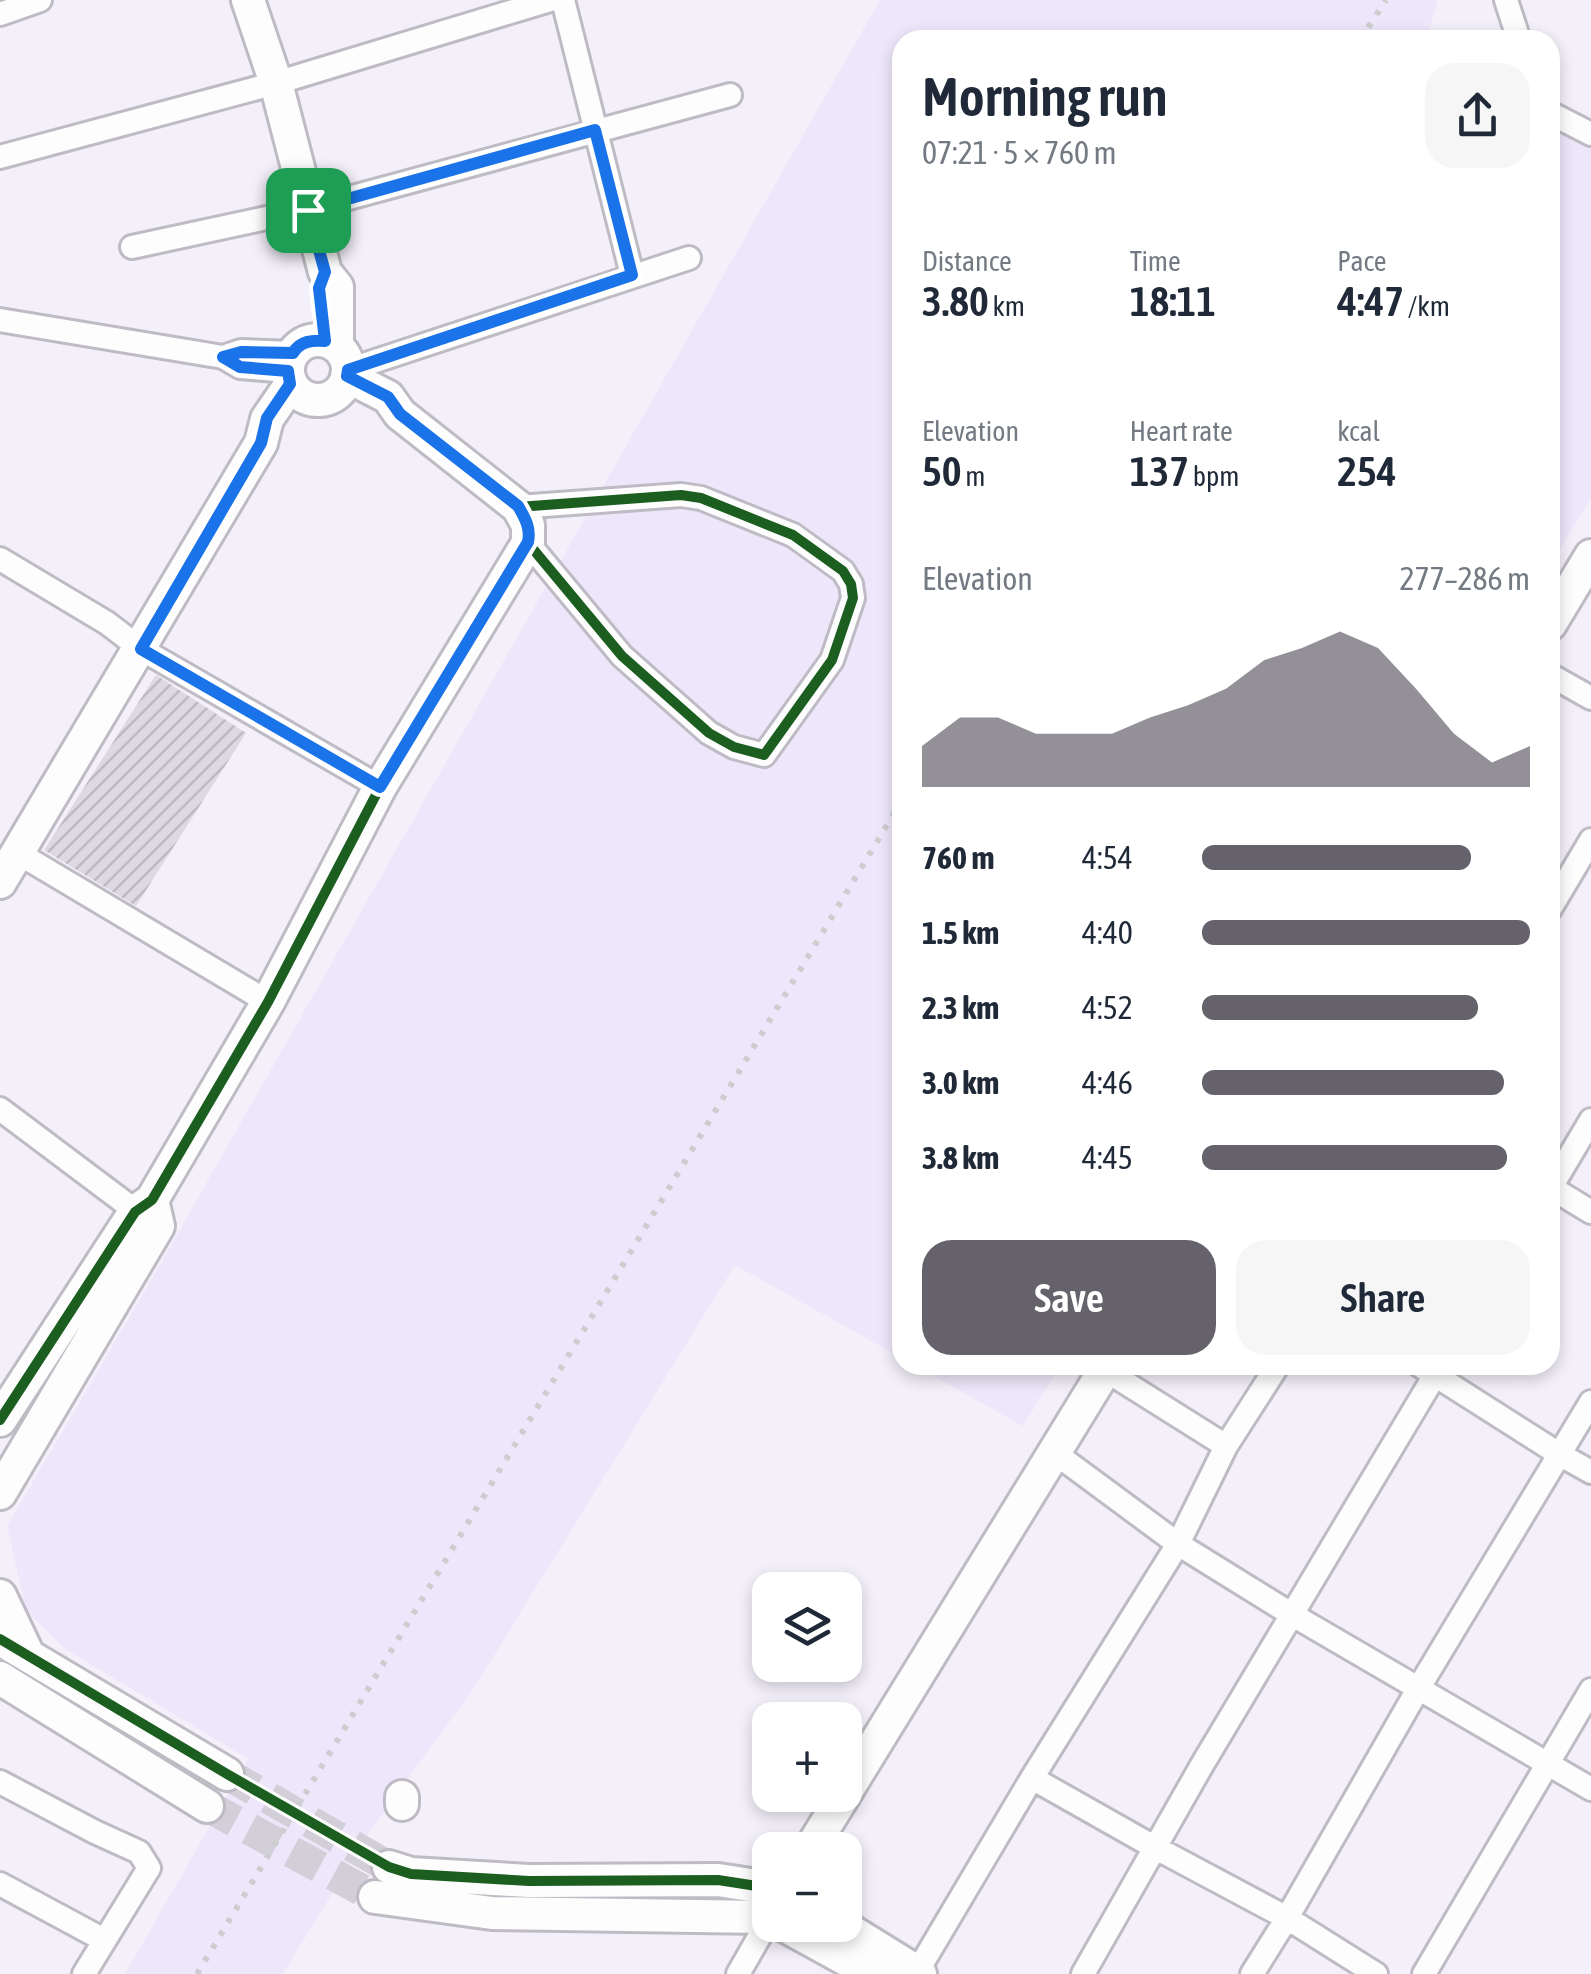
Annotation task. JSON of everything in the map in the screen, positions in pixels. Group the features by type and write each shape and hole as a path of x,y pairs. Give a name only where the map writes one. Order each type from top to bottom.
{"street":[{"path":"0,14 40,0"},
{"path":"0,320 223,357 240,367 293,376 322,400 339,365 337,288 325,272 276,83 248,0"},
{"path":"0,157 276,83 550,0"},
{"path":"563,0 632,275"},
{"path":"1506,0 1516,30"},
{"path":"132,247 308,210 730,95"},
{"path":"1560,118 1591,134"},
{"path":"339,365 689,258"},
{"path":"0,882 261,443 284,430 293,376 304,343 315,340 339,365 388,397 400,414 518,506 528,524 528,542 380,787 268,1002 148,1213 0,1493"},
{"path":"518,506 682,495 701,498 793,535 842,571 851,584 853,598 832,660 764,755 749,753 708,732 622,656 528,542"},
{"path":"1560,607 1591,556"},
{"path":"0,558 141,649 380,787"},
{"path":"1560,681 1591,698"},
{"path":"1560,891 1591,840"},
{"path":"18,853 268,1002"},
{"path":"0,1109 148,1213"},
{"path":"1560,1171 1591,1120"},
{"path":"1560,1194 1591,1212"},
{"path":"0,1420 148,1213"},
{"path":"862,1765 1103,1375"},
{"path":"1118,1375 1226,1446"},
{"path":"862,1938 918,1973 1032,1778 1178,1544 1226,1446 1272,1375"},
{"path":"1083,1974 1428,1375"},
{"path":"1440,1375 1591,1472"},
{"path":"1252,1974 1591,1402"},
{"path":"1055,1453 1178,1544 1591,1789"},
{"path":"0,1596 30,1657"},
{"path":"0,1640 227,1774"},
{"path":"1,1679 207,1806"},
{"path":"1424,1974 1591,1690"},
{"path":"1032,1778 1287,1918 1376,1974"},
{"path":"0,1782 139,1852 150,1868 84,1974"},
{"path":"389,1867 411,1874 509,1880 718,1880 752,1885"},
{"path":"4,1894 104,1940"},
{"path":"375,1897 492,1913 752,1918"},
{"path":"738,1974 756,1942"},
{"path":"815,1942 873,1974"}],"shaded area":[{"path":"880,0 1438,0 1429,30 892,30 892,1352 735,1265 474,1688 372,1828 283,1974 125,1974 248,1759 65,1649 26,1611 7,1526"},
{"path":"1560,126 1591,143 1591,498 1560,549"},
{"path":"932,1375 1055,1375 1023,1426"}],"building":[{"path":"156,675 246,733 136,906 44,850"}],"tunnel":[{"path":"227,1774 389,1867"},
{"path":"207,1806 375,1897"}],"railway":[{"path":"1366,30 1386,0"},
{"path":"197,1974 892,817"}],"cycle path":[{"path":"0,1420 135,1212 152,1200 268,1002 380,787 528,543 528,525 518,507 400,414 388,397 347,376"},
{"path":"518,507 681,495 701,498 793,535 843,571 853,598 832,660 764,755 734,747 709,733 622,656 528,543"},
{"path":"0,1639 389,1867 411,1874 529,1881 718,1880 752,1885"}],"route":[{"path":"595,130 632,275 348,370 347,376 388,397 400,414 518,506 530,534 380,787 141,649 261,443 267,418 290,384 288,371 240,367 223,357 241,352 293,353 304,343 325,341 319,288 325,272 308,210 595,130"}]}
